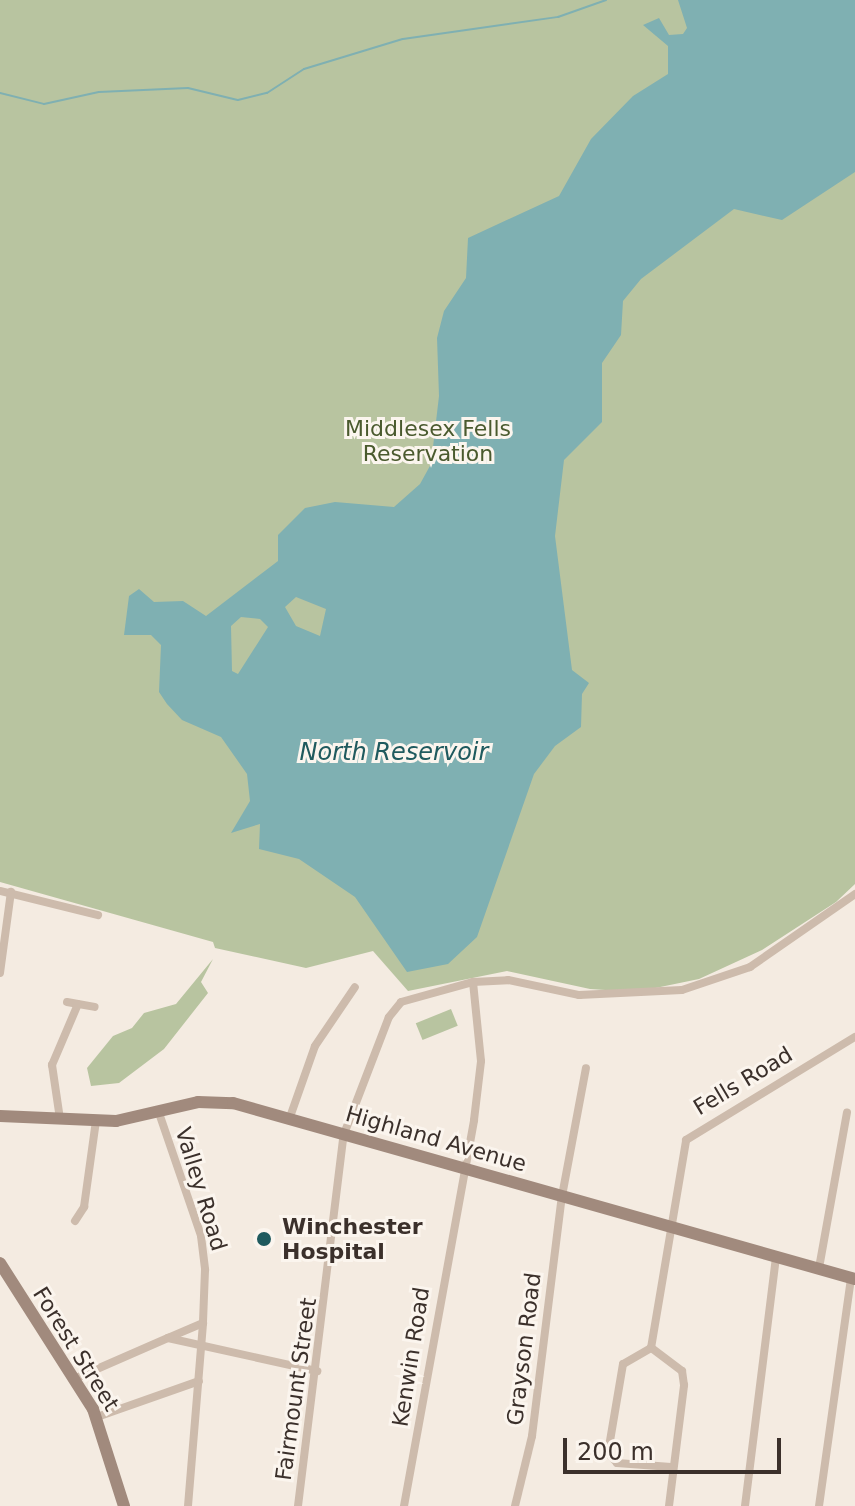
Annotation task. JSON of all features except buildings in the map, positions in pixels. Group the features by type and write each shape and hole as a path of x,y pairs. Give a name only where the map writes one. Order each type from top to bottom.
{"main road":[{"name":"Highland Avenue","path":"0,1116 96,1121 217,1101 290,1117 853,1278"},
{"name":"Forest Street","path":"0,1263 97,1417 124,1506"}],"street":[{"path":"0,891 98,915"},
{"path":"0,973 11,892"},
{"path":"473,982 508,980 607,996 682,990 750,967 855,894"},
{"name":"Fairmount Street","path":"298,1506 344,1134 389,1017 401,1002 473,982"},
{"name":"Kenwin Road","path":"404,1506 481,1061 473,982"},
{"path":"290,1117 315,1046 355,987"},
{"path":"67,1002 95,1007"},
{"path":"60,1119 52,1065 78,1004"},
{"name":"Fells Road","path":"651,1348 686,1140 855,1037"},
{"path":"845,1042 855,1047"},
{"name":"Grayson Road","path":"515,1506 532,1436 562,1196 586,1068"},
{"path":"819,1268 847,1112"},
{"name":"Valley Road","path":"159,1113 204,1250 203,1349 188,1506"},
{"path":"75,1221 84,1207 96,1121"},
{"path":"745,1506 776,1257"},
{"path":"819,1506 853,1278"},
{"path":"74,1379 203,1323"},
{"path":"168,1338 203,1349 317,1371"},
{"path":"669,1506 682,1371 651,1348 623,1364 608,1453 617,1463 671,1467"},
{"path":"97,1417 199,1381"}],"green space":[{"name":"Middlesex Fells Reservation","path":"0,0 855,0 855,884 836,902 762,950 699,979 636,992 590,989 507,971 408,991 373,951 306,968 215,948 213,942 0,882"},
{"path":"213,959 201,982 208,993 164,1049 119,1083 91,1086 87,1068 113,1036 132,1028 144,1013 176,1004"},
{"path":"451,1009 458,1026 423,1040 416,1023"}],"water":[{"name":"North Reservoir","path":"678,0 855,0 855,172 782,220 734,209 641,279 623,301 621,335 602,363 602,422 564,460 555,536 572,670 589,683 582,694 581,727 555,746 534,774 477,937 448,964 407,972 355,897 299,859 259,849 260,824 231,833 250,801 247,774 221,737 182,720 159,692 161,645 151,635 124,635 129,596 139,589 154,602 183,601 206,616 278,561 278,535 305,508 335,502 394,507 420,484 431,464 439,396 437,338 444,311 466,278 468,238 559,196 591,139 633,96 668,74 668,46 643,25 659,18 669,35 683,34 687,28","holes":["296,597 326,609 320,636 296,626 285,607","241,617 260,619 268,627 238,674 232,671 231,626"]}],"waterway":[{"path":"0,93 44,104 99,92 188,88 238,100 267,93 304,69 403,39 558,17 606,0"}],"place":[{"name":"Winchester Hospital","path":"264,1239"}]}
